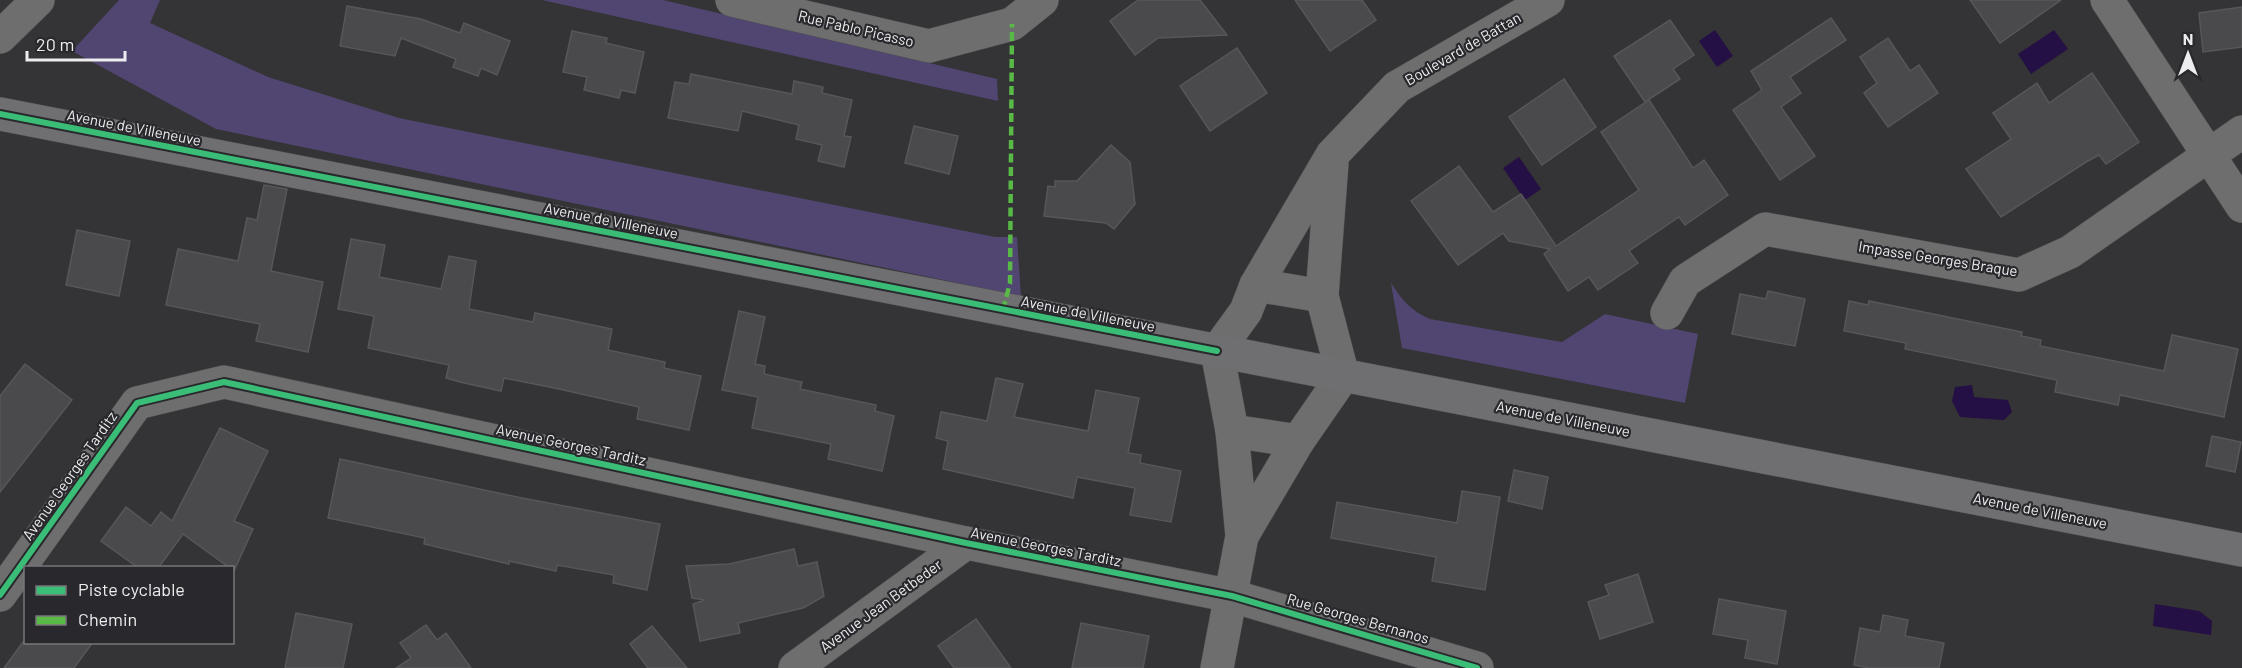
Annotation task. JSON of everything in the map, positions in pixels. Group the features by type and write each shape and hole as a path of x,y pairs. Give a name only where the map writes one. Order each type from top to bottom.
{"main road":[{"name":"Avenue de Villeneuve","path":"0,114 2242,550"}],"street":[{"path":"0,37 38,0"},
{"name":"Rue Pablo Picasso","path":"732,0 929,46 1012,24 1042,0"},
{"name":"Boulevard de Battan","path":"1217,351 1246,311 1256,285 1332,155 1397,87 1548,0"},
{"path":"2107,0 2242,206"},
{"name":"Impasse Georges Braque","path":"1667,313 1685,281 1765,229 2019,275 2070,252 2242,132"},
{"path":"1242,536 1298,441 1343,376 1322,296 1332,155"},
{"path":"1256,285 1322,296"},
{"path":"1217,351 1232,431 1242,536 1217,668"},
{"name":"Avenue Georges Tarditz","path":"0,595 137,403 224,382 966,543 1232,596"},
{"path":"1232,431 1298,441"},
{"name":"Avenue Jean Betbeder","path":"795,668 966,543"},
{"name":"Rue Georges Bernanos","path":"1232,596 1477,668"}],"shaded area":[{"path":"119,0 160,0 150,23 268,77 399,118 995,237 1017,237 1021,296 216,129 72,51"},
{"path":"542,0 663,0 997,79 998,101"},
{"path":"1715,30 1733,56 1717,67 1699,41"},
{"path":"2054,30 2068,49 2031,74 2018,54"},
{"path":"1519,157 1541,189 1525,200 1503,168"},
{"path":"1391,283 1408,304 1430,319 1562,342 1605,314 1698,334 1685,403 1402,348"},
{"path":"1972,385 1974,397 2008,400 2012,412 2004,420 1960,417 1952,401 1955,387"},
{"path":"2155,604 2199,611 2212,621 2211,635 2153,626"}],"building":[{"path":"1138,0 1200,0 1227,35 1158,38 1135,55 1110,21"},
{"path":"1295,0 1362,0 1376,20 1330,51"},
{"path":"1970,0 2061,0 2000,43"},
{"path":"347,6 421,19 460,33 464,23 510,41 497,75 481,68 478,76 453,67 456,59 401,38 395,56 340,46"},
{"path":"2242,7 2242,47 2203,52 2199,13"},
{"path":"1831,18 1846,40 1790,77 1801,93 1781,107 1815,156 1780,180 1733,110 1762,90 1751,71"},
{"path":"1670,20 1694,55 1673,69 1680,79 1645,102 1614,56"},
{"path":"572,31 607,38 606,43 644,52 635,93 621,90 619,98 584,90 587,77 563,72"},
{"path":"1888,38 1910,71 1919,65 1938,93 1888,127 1864,93 1877,83 1860,57"},
{"path":"1237,48 1267,93 1210,131 1180,86"},
{"path":"2092,73 2139,142 2106,164 2099,155 2086,162 2001,217 1966,169 2011,139 1993,113 2037,83 2049,103"},
{"path":"691,74 792,94 794,81 823,87 822,93 852,100 844,136 851,137 844,167 818,161 822,145 796,139 799,125 742,111 738,131 668,118 675,82 689,84"},
{"path":"1564,79 1596,127 1542,165 1509,117"},
{"path":"1649,100 1693,168 1704,160 1728,195 1685,225 1679,217 1629,251 1638,263 1598,290 1589,277 1568,291 1544,254 1550,249 1509,241 1503,233 1458,265 1411,201 1459,166 1493,212 1521,194 1556,246 1639,190 1601,132"},
{"path":"914,126 958,136 949,174 905,163"},
{"path":"1111,145 1130,162 1135,204 1114,229 1106,223 1044,216 1048,186 1055,187 1055,181 1077,181"},
{"path":"264,185 287,189 271,271 323,282 308,352 256,341 260,324 166,305 178,249 238,261 247,218 257,220"},
{"path":"77,230 130,241 119,296 66,285"},
{"path":"351,239 385,245 379,277 441,289 449,256 476,261 469,309 533,322 535,313 612,329 608,350 665,362 664,368 701,376 689,430 637,419 639,407 559,389 504,378 501,391 460,382 446,378 449,365 368,348 374,316 338,309"},
{"path":"1768,291 1805,299 1795,346 1732,334 1740,294 1766,299"},
{"path":"1849,301 1868,305 1869,301 2022,332 2021,336 2041,340 2040,346 2164,371 2172,335 2238,349 2224,417 2120,395 2118,405 2055,392 2057,380 1905,349 1906,343 1844,331"},
{"path":"739,311 765,317 755,364 765,366 764,374 802,382 800,389 876,405 875,411 894,416 882,471 828,459 831,444 752,428 758,397 722,390"},
{"path":"25,364 72,400 0,492 0,396"},
{"path":"996,378 1023,384 1014,417 1088,431 1096,390 1139,398 1128,453 1141,455 1140,463 1181,471 1171,522 1130,515 1135,488 1077,477 1073,498 943,469 948,441 936,438 941,412 987,421"},
{"path":"220,428 268,451 234,521 253,529 234,571 234,566 227,566 183,534 160,566 136,566 101,541 126,507 151,526 161,512 172,521"},
{"path":"2212,436 2241,442 2235,472 2206,466"},
{"path":"340,459 522,498 660,524 647,590 613,583 614,575 557,565 556,571 509,561 509,564 424,544 425,538 328,518"},
{"path":"1514,470 1548,477 1542,509 1508,501"},
{"path":"1462,491 1500,497 1485,590 1432,581 1436,557 1331,538 1337,502 1457,523"},
{"path":"794,549 798,566 817,562 824,596 803,608 738,623 740,633 700,641 693,604 705,600 692,598 686,566 729,564"},
{"path":"1638,574 1653,622 1600,639 1588,602 1609,595 1605,585"},
{"path":"1719,599 1786,611 1777,664 1745,658 1748,640 1713,634"},
{"path":"296,613 352,624 343,668 285,668"},
{"path":"1883,615 1908,620 1905,636 1944,643 1939,668 1869,668 1854,665 1860,628 1880,632"},
{"path":"976,619 1011,668 954,668 938,646"},
{"path":"1081,623 1149,636 1143,668 1072,668"},
{"path":"426,625 437,640 446,633 471,668 396,668 411,658 400,643"},
{"path":"652,626 687,668 648,668 630,644"},
{"path":"23,642 24,644 92,644 74,668 4,668"}],"marked path":[{"path":"1003,310 1010,283 1012,24"}],"cycle path":[{"path":"0,114 1217,351"},
{"path":"0,595 137,403 224,382 966,543 1232,596 1477,668"}]}
